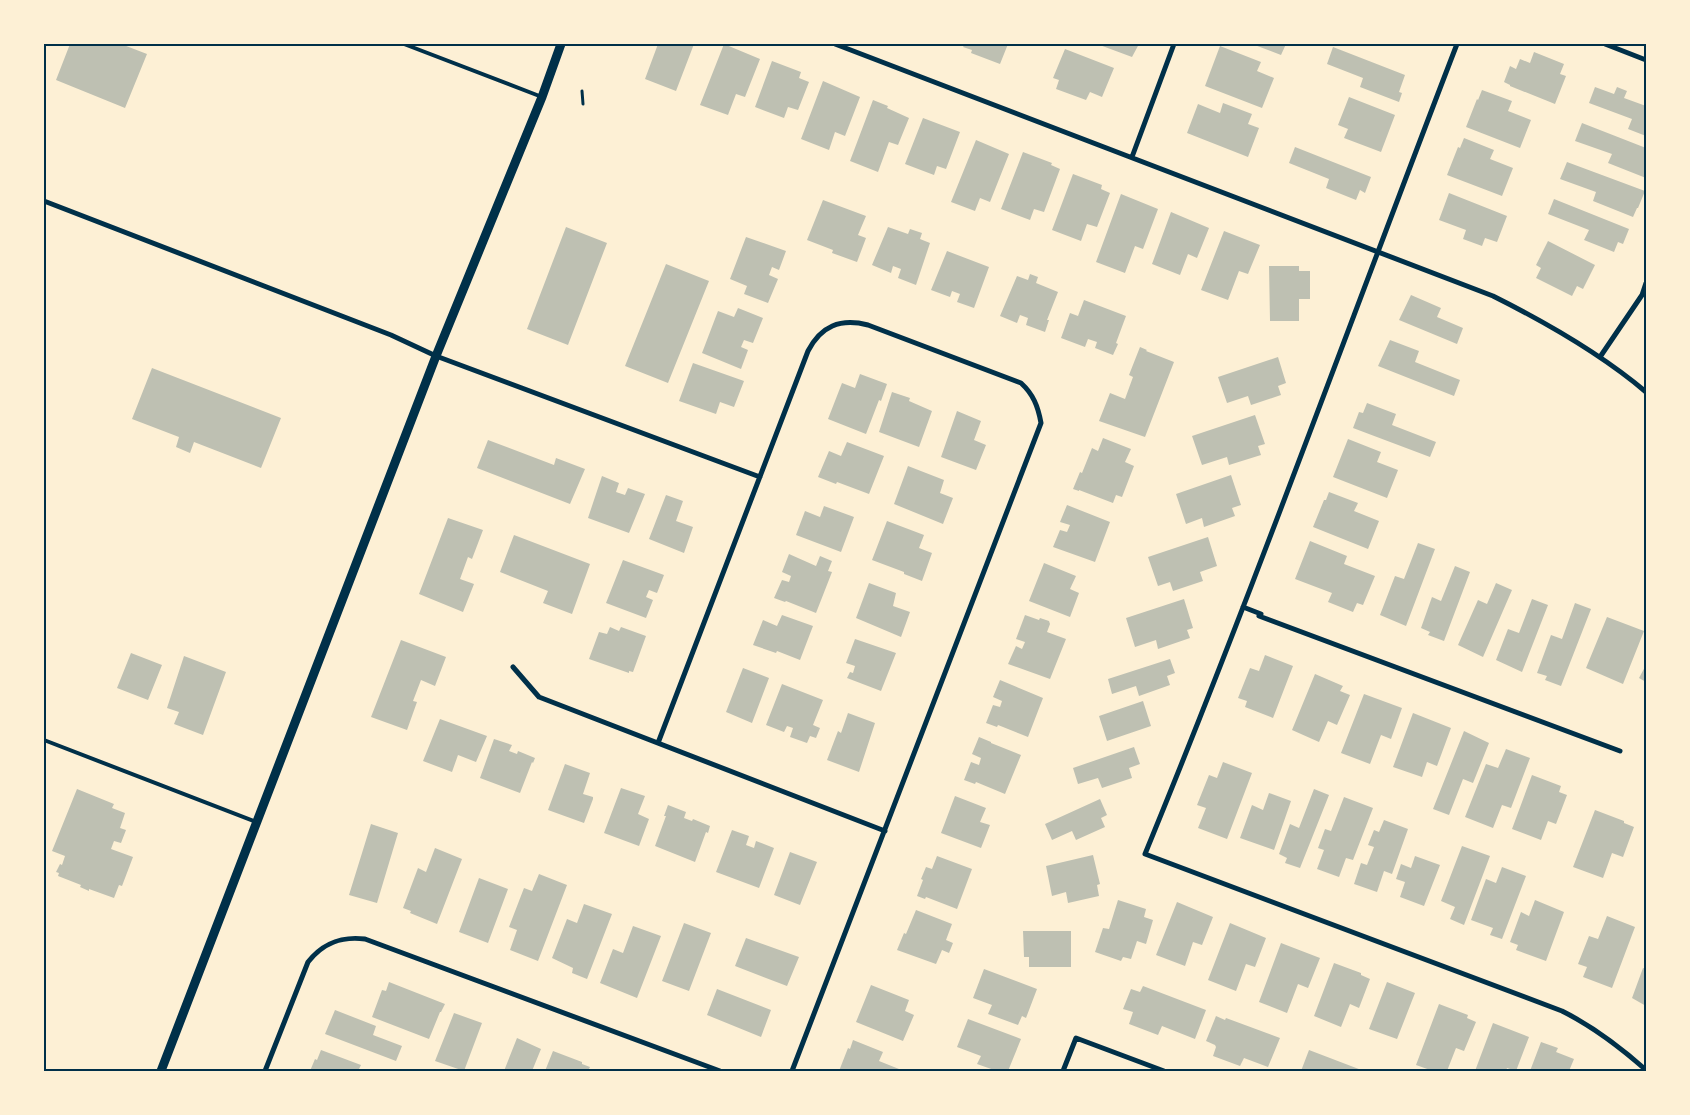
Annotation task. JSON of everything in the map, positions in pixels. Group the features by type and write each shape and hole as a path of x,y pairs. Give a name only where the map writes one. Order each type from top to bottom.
{"street":[{"path":"161,1071 436,356 542,96 561,44"},
{"path":"835,44 1493,296 1536,318 1600,357 1646,392"},
{"path":"1132,157 1174,44"},
{"path":"1457,44 1377,251 1332,376 1191,742 1145,854 1562,1011 1602,1033 1646,1070"},
{"path":"1605,44 1646,60"},
{"path":"44,201 391,335 436,356 760,477"},
{"path":"1600,357 1642,295 1646,283"},
{"path":"658,743 808,351 813,341 821,333 831,326 849,322 868,325 1021,382 1035,401 1041,422 792,1071"},
{"path":"1243,607 1261,614 1259,616 1620,751"},
{"path":"513,667 540,697 885,830"},
{"path":"265,1071 308,962 316,952 327,944 339,939 352,938 365,939 720,1071"},
{"path":"1063,1071 1076,1038 1164,1071"}],"lane":[{"path":"404,44 542,96"},
{"path":"44,740 256,822"}],"path":[{"path":"582,91 583,104"}],"building":[{"path":"70,44 121,44 147,54 125,108 56,80"},
{"path":"658,44 694,44 676,91 645,79"},
{"path":"724,44 760,59 745,97 736,94 728,115 700,105"},
{"path":"965,44 1008,44 1000,64 971,53 972,50 963,47"},
{"path":"1097,44 1139,44 1132,57"},
{"path":"1252,44 1286,44 1281,55"},
{"path":"1220,46 1261,62 1257,71 1274,78 1262,108 1205,86"},
{"path":"1333,47 1405,75 1399,92 1402,93 1399,102 1360,87 1363,78 1327,64"},
{"path":"1065,49 1114,68 1102,97 1090,92 1086,100 1056,89 1059,80 1053,78"},
{"path":"1534,52 1564,64 1560,74 1566,76 1555,104 1504,82 1510,66 1516,69 1520,59 1530,63"},
{"path":"772,61 801,72 799,78 809,82 798,110 788,107 784,118 755,107"},
{"path":"823,81 860,97 845,136 835,132 829,150 801,139"},
{"path":"1595,87 1614,94 1617,87 1627,91 1624,98 1646,106 1646,136 1628,129 1632,119 1589,103"},
{"path":"1482,90 1512,101 1508,111 1531,120 1520,148 1466,127"},
{"path":"1349,97 1395,115 1381,152 1344,138 1348,129 1338,125"},
{"path":"873,100 909,118 898,145 889,142 878,172 850,161"},
{"path":"1223,103 1252,114 1248,124 1259,128 1248,157 1187,133 1198,104 1220,113"},
{"path":"923,118 960,132 946,169 937,166 934,175 905,164"},
{"path":"1582,123 1646,148 1646,178 1608,163 1612,154 1575,141"},
{"path":"1464,138 1494,150 1490,159 1513,168 1502,196 1447,175 1458,147 1460,148"},
{"path":"976,140 1009,154 990,202 980,198 975,211 951,202"},
{"path":"1295,147 1371,177 1365,193 1360,190 1356,200 1326,188 1329,179 1289,163"},
{"path":"1023,152 1052,163 1051,165 1060,169 1044,212 1034,209 1030,220 1001,209"},
{"path":"1567,162 1645,191 1633,217 1593,201 1596,192 1560,179"},
{"path":"1073,174 1102,185 1101,189 1110,193 1097,227 1087,224 1081,241 1052,230"},
{"path":"1449,193 1507,216 1497,242 1485,238 1482,246 1463,239 1466,230 1439,220"},
{"path":"1121,194 1158,209 1143,249 1135,246 1125,273 1096,262"},
{"path":"1554,199 1629,229 1623,244 1618,242 1614,252 1584,240 1589,230 1548,214"},
{"path":"823,200 866,216 858,235 866,238 857,262 832,253 833,250 807,240"},
{"path":"1171,212 1209,228 1197,258 1188,254 1180,275 1152,264"},
{"path":"566,227 607,243 568,345 527,329"},
{"path":"888,227 908,234 910,229 922,233 920,239 930,243 916,285 898,278 901,269 893,266 891,273 872,265"},
{"path":"1224,231 1260,245 1248,274 1239,271 1228,300 1201,290"},
{"path":"746,237 786,251 779,270 772,267 769,275 778,279 768,303 744,294 747,286 730,279"},
{"path":"1548,241 1595,265 1583,289 1577,286 1572,296 1536,278 1541,268 1536,265"},
{"path":"947,251 989,267 974,308 957,302 960,294 952,291 950,297 931,290"},
{"path":"666,264 709,281 668,383 625,366"},
{"path":"1269,266 1299,266 1299,271 1310,271 1310,299 1299,299 1299,321 1270,321"},
{"path":"1030,274 1038,277 1036,283 1058,292 1047,320 1049,320 1045,332 1026,325 1028,318 1020,315 1017,323 1000,316 1017,276 1028,280"},
{"path":"1411,295 1441,308 1437,317 1463,328 1457,344 1399,320"},
{"path":"1084,300 1126,316 1113,355 1095,348 1097,342 1088,339 1085,347 1061,338 1070,313 1078,316"},
{"path":"738,308 763,318 753,343 744,340 741,347 748,350 741,369 702,353 718,311 734,317"},
{"path":"1390,340 1419,351 1415,362 1460,380 1454,396 1378,366"},
{"path":"1140,347 1174,362 1145,437 1099,421 1110,393 1125,399 1133,377 1129,375"},
{"path":"1278,357 1286,383 1278,386 1281,395 1251,405 1248,396 1227,403 1218,377"},
{"path":"693,363 744,381 734,407 720,402 716,414 679,401"},
{"path":"152,368 281,418 261,468 194,442 190,453 176,447 179,437 132,419"},
{"path":"860,374 887,384 866,434 828,419 842,383 855,388"},
{"path":"892,392 910,398 909,401 932,411 919,447 879,432"},
{"path":"1367,403 1396,414 1392,425 1436,442 1430,457 1353,428 1359,412 1363,413"},
{"path":"957,411 981,421 974,440 986,445 976,470 941,457"},
{"path":"1255,415 1265,444 1258,446 1261,455 1229,465 1227,457 1202,465 1192,436"},
{"path":"1103,438 1131,449 1125,462 1134,466 1122,497 1116,495 1113,503 1073,489 1092,448 1098,451"},
{"path":"1348,439 1381,452 1377,462 1398,470 1387,498 1333,477"},
{"path":"488,440 554,465 556,458 585,469 570,504 477,468"},
{"path":"847,442 884,456 869,494 818,477 829,451 841,456"},
{"path":"908,466 944,480 940,493 953,498 943,524 894,504"},
{"path":"1231,475 1241,505 1232,508 1235,516 1204,527 1202,518 1186,524 1176,494"},
{"path":"602,476 619,483 616,492 625,495 628,488 645,494 629,533 588,518"},
{"path":"1329,492 1358,503 1354,511 1379,521 1368,549 1313,527"},
{"path":"666,495 683,501 676,521 693,527 684,553 649,539"},
{"path":"1067,505 1110,522 1095,562 1053,547 1060,530 1067,532 1070,525 1060,522"},
{"path":"824,506 854,517 841,552 796,535 805,511 820,517"},
{"path":"448,518 483,530 472,559 468,557 460,579 474,584 463,612 419,594"},
{"path":"887,521 924,535 919,548 932,553 922,581 872,560"},
{"path":"514,535 590,564 572,614 543,603 548,591 500,572"},
{"path":"1208,537 1217,566 1200,572 1203,581 1173,591 1170,582 1158,586 1148,557"},
{"path":"1310,541 1347,556 1344,564 1375,576 1363,605 1357,603 1353,612 1328,602 1332,593 1295,579"},
{"path":"1418,543 1435,549 1406,626 1380,615 1395,576 1404,579"},
{"path":"789,554 816,566 820,556 832,561 828,571 832,572 816,613 774,598 782,580 789,582 791,576 782,572"},
{"path":"623,560 664,575 657,593 649,590 646,597 653,600 646,618 606,603"},
{"path":"1044,563 1076,576 1070,589 1079,593 1070,617 1029,601"},
{"path":"1455,566 1470,572 1444,641 1428,635 1430,632 1421,628 1432,597 1441,601"},
{"path":"869,583 896,593 893,606 910,612 901,637 856,618"},
{"path":"1496,583 1512,590 1483,657 1458,645 1478,600 1487,604"},
{"path":"1184,599 1193,628 1187,630 1190,638 1158,649 1156,640 1135,647 1126,618"},
{"path":"1532,599 1548,605 1522,672 1496,660 1508,629 1519,633"},
{"path":"1575,603 1591,609 1561,686 1545,680 1547,676 1537,673 1551,635 1562,639"},
{"path":"782,615 813,626 800,660 777,651 776,653 753,645 763,620 777,626"},
{"path":"1025,615 1049,621 1050,624 1047,632 1066,639 1050,679 1008,664 1016,646 1022,649 1025,642 1016,639"},
{"path":"1607,617 1644,631 1623,684 1586,668"},
{"path":"610,627 619,631 621,627 646,636 633,672 629,671 629,673 589,659 599,632 607,634"},
{"path":"855,639 896,653 881,691 847,678 850,672 853,673 855,666 846,663"},
{"path":"401,640 446,657 435,686 421,680 413,701 417,702 407,730 371,717"},
{"path":"131,653 162,665 148,700 117,688"},
{"path":"1265,655 1293,666 1273,718 1245,707 1247,701 1238,698 1250,668 1259,671"},
{"path":"184,656 226,672 203,735 174,724 179,712 167,708"},
{"path":"1170,659 1175,673 1167,676 1170,685 1139,696 1136,686 1112,694 1108,679"},
{"path":"1646,665 1646,682 1639,678"},
{"path":"743,668 769,678 752,723 726,712"},
{"path":"1315,674 1343,686 1340,691 1350,695 1337,725 1328,721 1319,742 1292,730"},
{"path":"1000,680 1043,698 1028,737 998,725 997,727 986,723 993,705 1000,707 1002,701 993,697"},
{"path":"782,684 823,700 813,725 820,728 816,738 810,736 807,743 790,737 793,728 787,726 784,732 766,725"},
{"path":"1364,694 1402,708 1391,739 1381,735 1370,764 1341,753"},
{"path":"1143,701 1151,726 1107,741 1099,716"},
{"path":"848,713 875,723 859,772 827,760 838,731 841,733"},
{"path":"1413,713 1451,728 1437,766 1427,762 1422,777 1393,767"},
{"path":"440,719 487,736 476,762 458,755 452,772 423,761"},
{"path":"1464,731 1489,743 1473,783 1463,779 1449,815 1433,809"},
{"path":"979,737 1021,755 1005,794 976,782 975,784 964,780 971,762 979,765 981,758 972,754"},
{"path":"494,739 512,745 509,751 517,754 518,751 535,758 520,793 480,778"},
{"path":"1134,747 1140,764 1129,768 1132,778 1102,788 1098,778 1078,784 1073,768"},
{"path":"1506,749 1530,758 1511,808 1502,805 1493,828 1465,817 1486,764 1498,768"},
{"path":"1223,762 1252,773 1227,839 1198,828 1206,808 1197,805 1209,775 1217,778"},
{"path":"565,764 590,773 583,794 593,797 593,799 584,823 548,810"},
{"path":"1532,775 1561,786 1559,792 1567,795 1556,824 1548,821 1541,840 1512,829"},
{"path":"621,788 645,796 638,814 649,819 639,846 604,833"},
{"path":"77,789 114,804 112,808 125,813 120,828 126,830 121,843 114,841 111,849 133,857 122,886 119,885 114,898 80,887 81,885 58,876 59,873 56,872 60,864 62,865 65,856 52,851"},
{"path":"1314,789 1329,795 1300,868 1285,863 1287,858 1279,854 1290,824 1299,828"},
{"path":"1269,793 1291,801 1274,850 1240,838 1252,805 1263,810"},
{"path":"955,796 986,808 980,822 990,825 981,848 941,833"},
{"path":"1344,797 1373,808 1353,860 1346,858 1339,877 1317,869 1324,850 1318,848 1325,829 1331,831"},
{"path":"1100,799 1107,815 1101,818 1105,827 1076,840 1072,831 1052,840 1045,824"},
{"path":"668,805 686,812 684,818 692,821 693,819 710,826 695,862 655,846"},
{"path":"1595,810 1624,821 1624,823 1634,827 1623,857 1612,853 1603,878 1573,867"},
{"path":"1384,820 1408,829 1392,874 1384,871 1377,892 1354,884 1361,863 1367,865 1374,847 1368,845 1374,830 1379,832"},
{"path":"371,824 398,833 377,903 349,895"},
{"path":"732,830 749,836 746,845 754,848 756,841 774,848 759,888 716,872"},
{"path":"1462,846 1490,856 1464,925 1450,919 1455,907 1441,901"},
{"path":"435,848 462,859 437,924 410,913 411,911 403,908 418,868 426,872"},
{"path":"790,852 817,862 800,905 774,895"},
{"path":"1093,855 1100,884 1097,885 1099,896 1068,903 1066,892 1052,896 1046,866"},
{"path":"937,856 972,869 957,909 926,897 925,899 917,896 926,867 932,869"},
{"path":"1415,856 1440,865 1424,906 1400,897 1405,882 1396,879 1401,864 1411,868"},
{"path":"1502,867 1526,876 1502,939 1490,935 1493,928 1471,920 1486,879 1496,883"},
{"path":"539,874 567,885 538,961 510,950 517,930 509,927 524,888 532,891"},
{"path":"479,878 508,889 488,943 459,932"},
{"path":"1118,900 1146,909 1144,917 1153,920 1146,944 1137,941 1131,959 1123,957 1121,961 1095,952 1103,928 1109,929"},
{"path":"1535,900 1564,912 1546,961 1516,950 1518,945 1510,942 1521,912 1529,916"},
{"path":"1177,902 1213,917 1202,945 1193,942 1185,966 1156,955"},
{"path":"584,904 612,914 587,979 572,973 573,968 552,958 567,919 577,923"},
{"path":"916,910 952,924 946,940 953,943 949,953 942,950 936,964 897,950"},
{"path":"1607,916 1635,927 1612,988 1583,977 1587,967 1578,964 1589,936 1598,939"},
{"path":"684,923 711,933 689,991 662,981"},
{"path":"1230,923 1266,938 1255,967 1246,964 1236,991 1208,980"},
{"path":"633,926 661,936 637,998 600,983 613,949 623,953"},
{"path":"1023,931 1071,931 1071,967 1029,967 1029,957 1024,957"},
{"path":"746,938 799,957 787,986 735,966"},
{"path":"1281,943 1320,958 1308,988 1298,984 1287,1013 1259,1002"},
{"path":"1334,963 1361,973 1361,975 1370,979 1359,1008 1350,1004 1341,1027 1314,1016"},
{"path":"1643,968 1646,969 1646,1006 1632,998"},
{"path":"984,969 1037,989 1026,1018 1022,1016 1018,1025 988,1014 992,1005 973,998"},
{"path":"389,982 445,1004 429,1039 372,1017 382,990 386,991"},
{"path":"1387,982 1415,993 1397,1039 1369,1029"},
{"path":"871,985 909,1000 905,1011 914,1015 903,1041 856,1022"},
{"path":"1143,986 1206,1010 1195,1039 1162,1026 1158,1035 1129,1024 1133,1012 1123,1009 1131,989 1140,992"},
{"path":"717,989 771,1010 761,1037 707,1015"},
{"path":"1439,1004 1468,1015 1467,1018 1476,1022 1464,1051 1456,1048 1447,1071 1433,1071 1416,1065"},
{"path":"335,1010 376,1026 373,1035 402,1046 396,1061 325,1034"},
{"path":"454,1013 482,1023 464,1071 435,1061"},
{"path":"1216,1016 1280,1038 1268,1067 1244,1058 1240,1066 1213,1056 1216,1047 1206,1041"},
{"path":"968,1019 1021,1039 1008,1071 997,1071 977,1064 981,1056 957,1047"},
{"path":"1493,1023 1529,1037 1516,1071 1507,1068 1506,1071 1475,1071"},
{"path":"517,1038 541,1049 532,1071 504,1071"},
{"path":"853,1040 883,1052 879,1061 904,1071 839,1071"},
{"path":"1541,1042 1558,1048 1556,1052 1574,1059 1569,1071 1530,1071"},
{"path":"321,1050 361,1065 358,1071 310,1071"},
{"path":"1309,1050 1364,1071 1301,1071"},
{"path":"553,1051 582,1062 582,1064 590,1067 588,1071 545,1071"}]}
